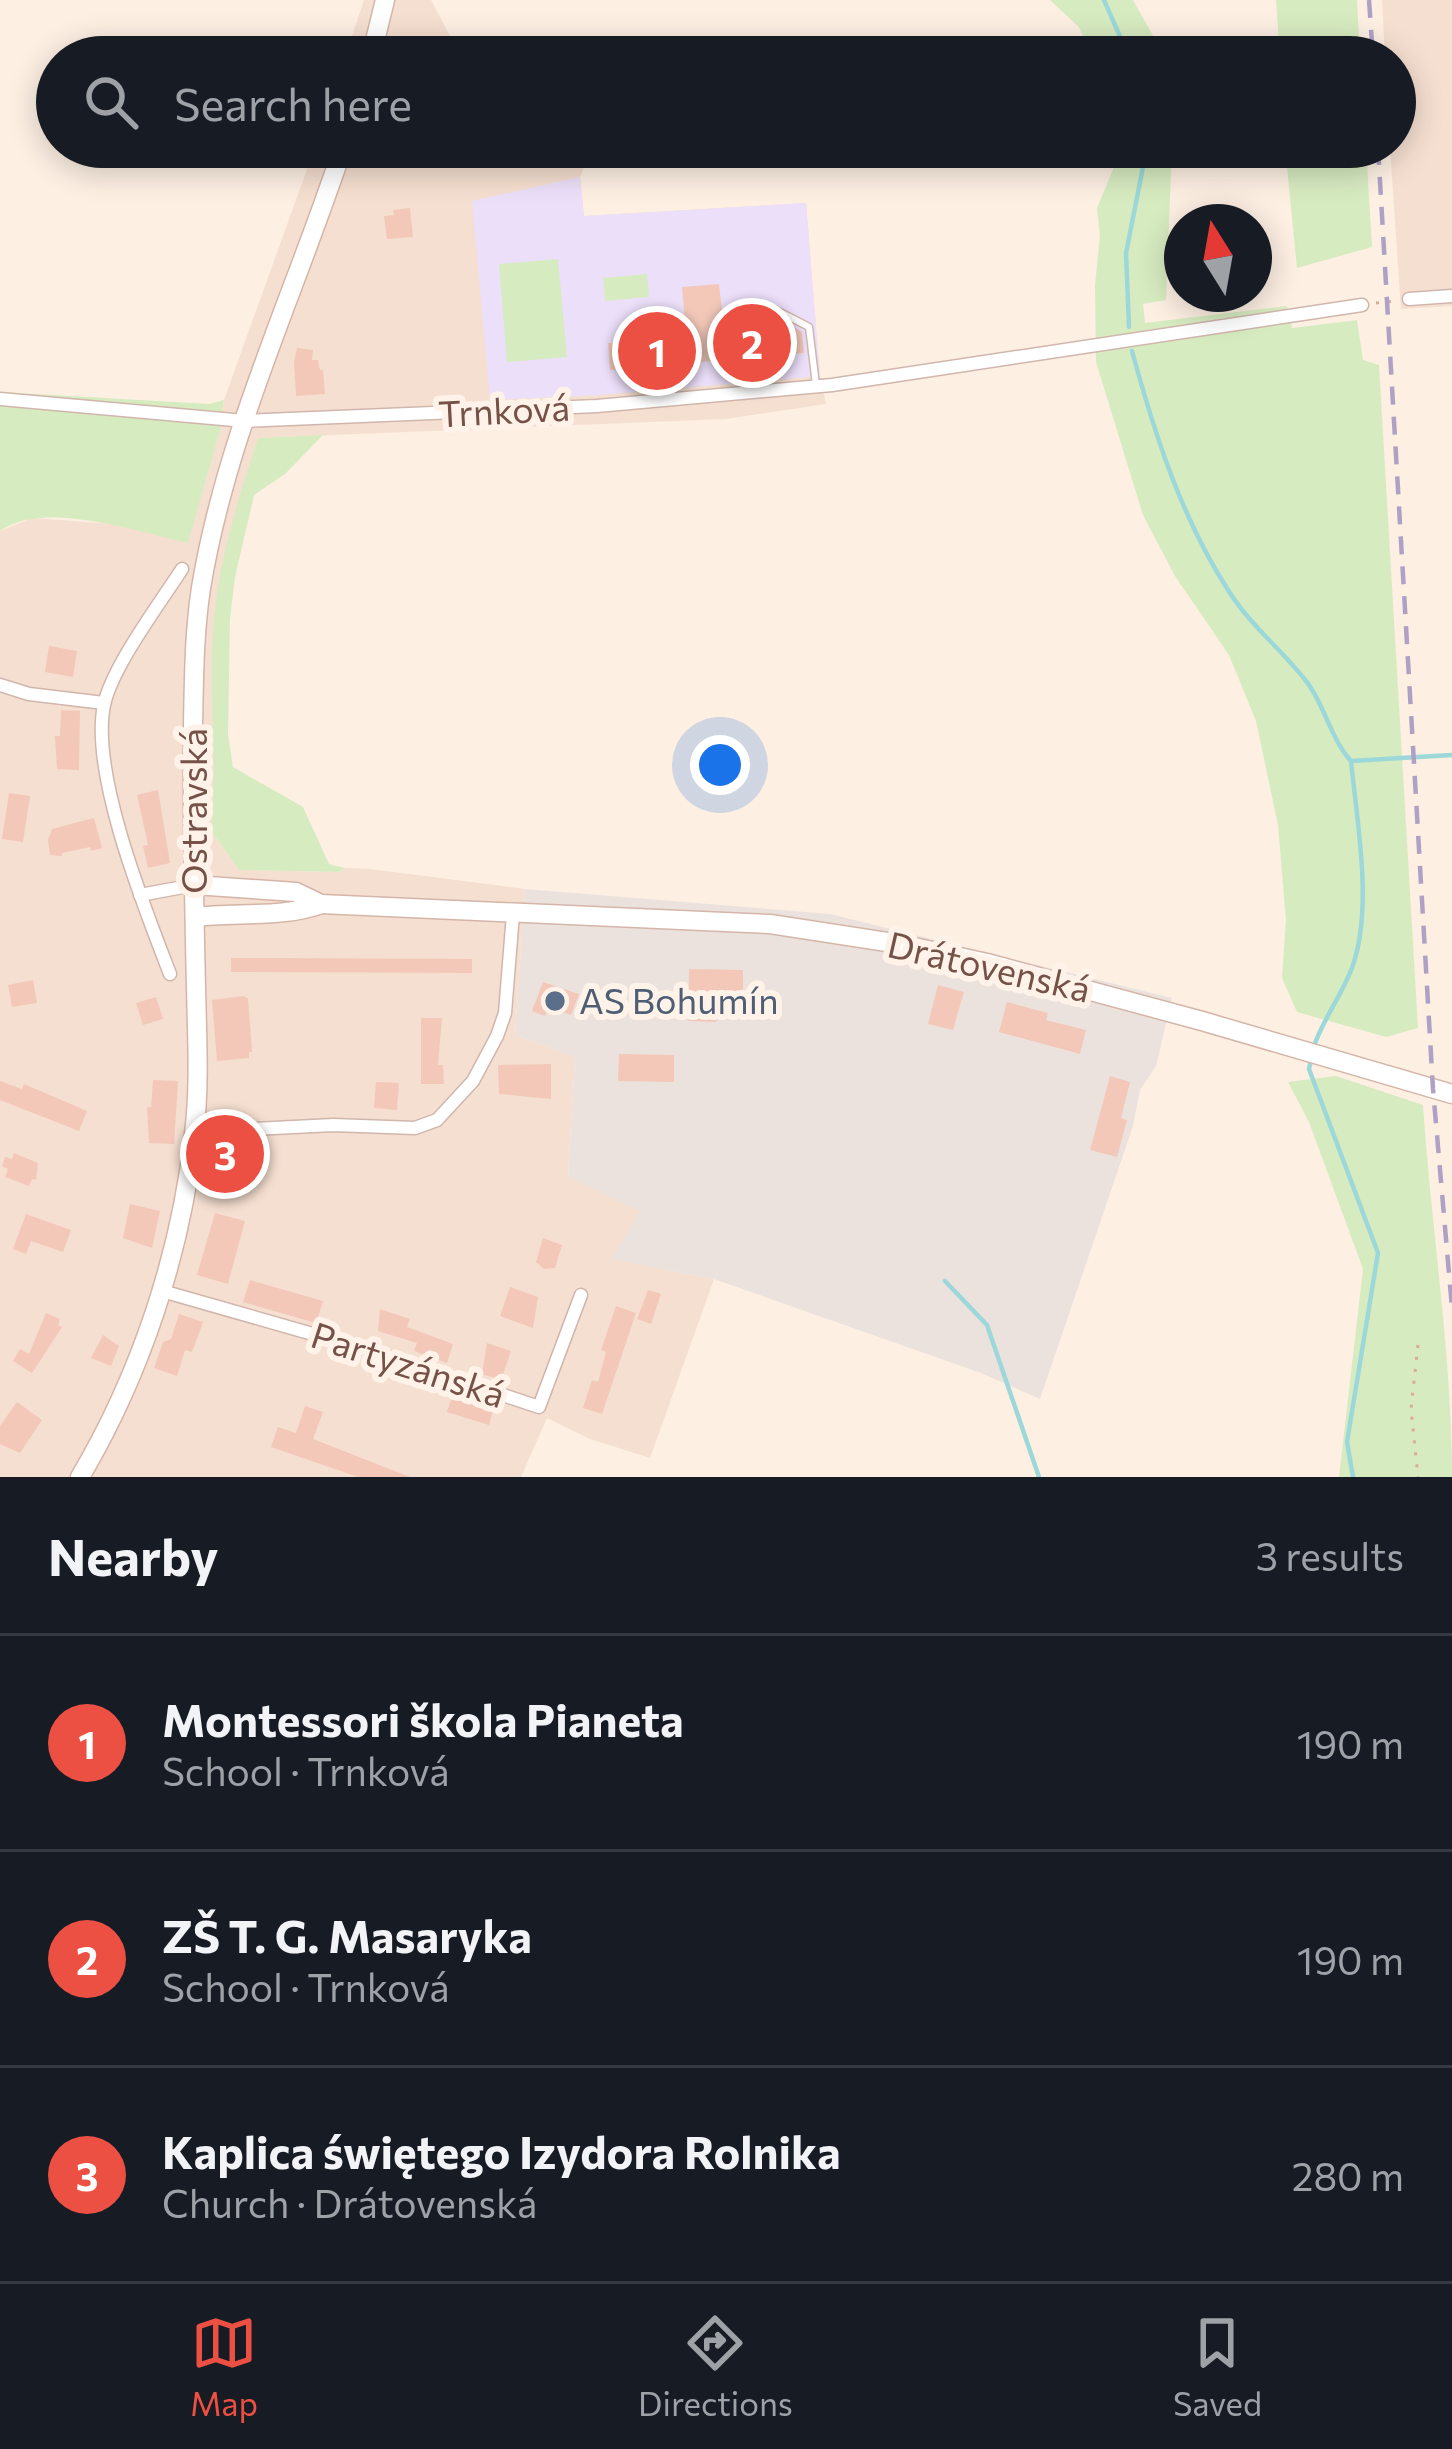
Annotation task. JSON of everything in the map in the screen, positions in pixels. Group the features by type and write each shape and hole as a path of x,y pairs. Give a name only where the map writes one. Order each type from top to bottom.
{"main road":[{"path":"376,36 385,0"},
{"name":"Ostravská","path":"80,1477 125,1388 162,1291 195,1132 194,686 201,588 245,421 335,168"},
{"name":"Drátovenská","path":"194,884 296,892 321,904 770,924 900,944 1051,980 1452,1094"},
{"name":"Drátovenská","path":"195,917 240,911 301,912 321,904"}],"street":[{"path":"1403,300 1452,296"},
{"name":"Trnková","path":"0,399 245,421 597,406 816,387 1362,305"},
{"name":"Ostravská","path":"170,974 140,895 105,769 104,703 182,569"},
{"path":"0,685 29,694 104,703"},
{"path":"140,895 194,884"},
{"path":"195,1132 332,1125 415,1128 437,1120 473,1081 497,1036 505,1013 513,914"},
{"name":"Partyzánská","path":"162,1291 365,1349 539,1408 581,1295"}],"lane":[{"path":"774,309 809,327 816,387"}],"path":[{"path":"1382,302 1403,300"},
{"path":"1418,1345 1411,1409 1418,1477"}],"shaded area":[{"path":"364,0 431,0 450,36 352,36"},
{"path":"1382,0 1452,0 1452,306 1401,309 1391,168 1416,168 1416,36 1384,36"},
{"path":"307,168 584,168 580,177 584,216 806,203 826,404 725,419 259,438 213,667 216,776 211,831 239,870 370,869 525,889 515,1035 575,1057 568,1177 641,1210 612,1259 714,1279 650,1458 590,1439 547,1418 521,1477 0,1477 0,531 32,518 114,524 188,542 220,431 224,400"},
{"path":"580,177 584,216 806,203 820,376 490,400 472,201"},
{"path":"525,889 830,914 1172,998 1156,1066 1140,1090 1133,1126 1040,1399 981,1373 714,1279 611,1259 640,1211 568,1177 575,1057 515,1035"}],"green space":[{"path":"1050,0 1133,0 1153,36 1083,36"},
{"path":"1276,0 1357,0 1359,36 1279,36"},
{"path":"1114,168 1171,168 1170,204 1164,204 1164,300 1143,304 1145,323 1272,312 1272,308 1287,306 1292,328 1357,320 1363,360 1379,365 1418,1028 1386,1037 1297,1012 1282,978 1286,920 1278,825 1256,721 1229,655 1175,576 1143,515 1096,362 1097,208"},
{"path":"1287,168 1367,168 1372,247 1297,268"},
{"path":"558,259 567,357 507,362 499,264"},
{"path":"647,274 649,297 605,301 603,278"},
{"path":"0,392 209,404 224,400 220,431 188,543 65,518 18,522 0,531"},
{"path":"323,435 285,474 254,495 230,619 228,734 233,767 303,807 329,864 345,868 339,872 239,870 211,831 212,645 221,572 258,438"},
{"path":"1336,1076 1423,1105 1449,1384 1452,1477 1339,1477 1363,1269 1309,1122 1288,1082"}],"building":[{"path":"410,208 413,237 387,239 384,216"},
{"path":"719,284 723,319 769,315 770,329 794,327 802,332 804,353 610,370 608,343 640,341 639,326 685,322 682,287"},
{"path":"297,348 313,350 312,360 318,360 323,370 325,394 296,396"},
{"path":"49,646 77,651 73,677 45,672"},
{"path":"61,710 80,711 79,770 57,769 55,736 60,736"},
{"path":"158,790 170,863 148,868 137,795"},
{"path":"9,793 30,796 23,842 2,839"},
{"path":"94,818 102,848 50,855 52,829"},
{"path":"231,958 472,959 472,973 231,972"},
{"path":"689,969 743,970 743,1004 715,1022 688,1021"},
{"path":"33,980 37,1003 12,1007 8,985"},
{"path":"543,982 579,994 571,1015 548,1007 545,1016 532,1011"},
{"path":"938,985 964,992 953,1030 928,1024"},
{"path":"156,997 163,1019 143,1025 136,1003"},
{"path":"248,998 252,1052 249,1058 217,1061 212,1000"},
{"path":"1007,1002 1048,1013 1046,1020 1086,1030 1080,1054 999,1032"},
{"path":"421,1018 442,1018 438,1065 443,1065 444,1084 421,1084"},
{"path":"619,1054 674,1055 674,1082 618,1081"},
{"path":"551,1064 551,1099 499,1094 498,1065"},
{"path":"1110,1076 1130,1082 1117,1157 1090,1150"},
{"path":"153,1080 178,1081 174,1144 149,1143 147,1107 151,1107"},
{"path":"0,1081 22,1089 24,1084 87,1111 79,1131 0,1100"},
{"path":"376,1082 399,1083 397,1110 374,1108"},
{"path":"14,1153 38,1163 36,1180 29,1186 5,1177 5,1157 12,1159"},
{"path":"130,1204 160,1211 152,1248 123,1238"},
{"path":"215,1213 245,1221 228,1284 197,1275"},
{"path":"26,1214 71,1230 63,1252 31,1241 26,1254 13,1249"},
{"path":"543,1238 562,1245 555,1268 544,1269 536,1262"},
{"path":"250,1280 323,1301 316,1323 243,1302"},
{"path":"510,1287 538,1297 533,1328 500,1316"},
{"path":"648,1290 661,1294 651,1324 637,1319"},
{"path":"616,1306 636,1313 602,1414 583,1408 592,1380 598,1382 606,1352 601,1350"},
{"path":"380,1309 410,1319 407,1327 453,1344 447,1363 414,1351 417,1343 378,1331"},
{"path":"46,1313 60,1319 62,1327 32,1373 13,1361 20,1349 29,1354"},
{"path":"179,1314 203,1322 192,1352 185,1350 177,1376 154,1368"},
{"path":"103,1335 119,1346 111,1366 91,1358"},
{"path":"487,1343 511,1351 501,1380 482,1374"},
{"path":"454,1390 495,1403 489,1425 447,1412"},
{"path":"17,1402 42,1420 20,1453 0,1444 0,1426"},
{"path":"305,1406 323,1412 313,1439 410,1477 358,1477 271,1447 278,1427 296,1433"}],"waterway":[{"path":"1104,0 1120,36"},
{"path":"1129,327 1126,253 1143,168"},
{"path":"1132,351 1171,475 1196,534 1228,590 1306,681 1351,761 1452,755"},
{"path":"1313,1049 1349,976 1359,942 1362,864 1351,761"},
{"path":"1311,1060 1309,1069 1378,1253 1347,1442 1353,1477"},
{"path":"945,1281 987,1325 1039,1477"}],"railway":[{"path":"1369,0 1372,36"},
{"path":"1379,168 1433,1089 1452,1308"}],"place":[{"name":"ZŠ T. G. Masaryka","path":"752,343"},
{"name":"Montessori škola Pianeta","path":"657,351"},
{"name":"AS Bohumín","path":"555,1001"},
{"name":"Kaplica świętego Izydora Rolnika","path":"225,1154"}]}
